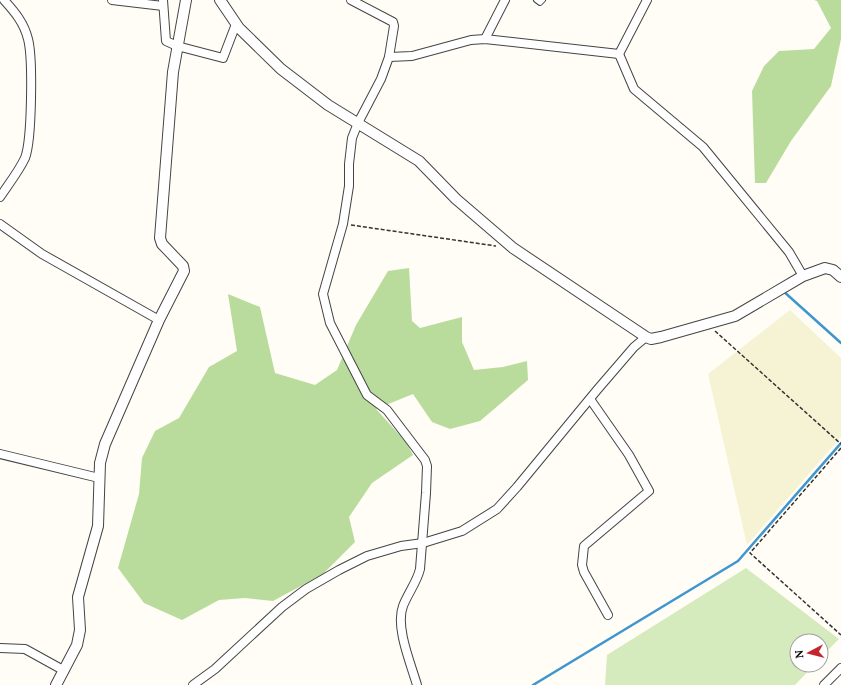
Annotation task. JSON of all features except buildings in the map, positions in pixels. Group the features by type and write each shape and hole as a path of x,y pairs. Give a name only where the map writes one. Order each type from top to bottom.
{"street":[{"path":"0,196 25,157 30,110 31,81 28,39 18,16 4,0"},
{"path":"112,0 163,3 166,41 177,46 223,58 236,24"},
{"path":"56,685 77,645 80,630 78,597 98,526 100,463 105,444 159,320 184,271 183,266 162,244 160,238 177,46 186,0"},
{"path":"220,0 236,24 281,69 315,95 420,161 456,198 514,248 646,337 651,339 661,338 735,316 803,276 825,268 833,270 841,277"},
{"path":"485,39 505,0"},
{"path":"619,54 647,0"},
{"path":"354,1 393,22 389,57 381,79 358,123 352,138 349,164 349,186 343,224 323,294 324,304 330,323 367,395 387,410 425,460 427,466 423,543 420,569 403,606 401,626 417,685"},
{"path":"389,57 412,56 471,40 485,39 619,54"},
{"path":"619,54 634,89 703,147 789,252 803,276"},
{"path":"0,224 42,254 159,320"},
{"path":"193,685 215,669 282,607 306,589 367,556 401,546 423,543 462,530 497,509 522,482 634,347 646,337"},
{"path":"590,399 629,455 649,491 584,546 582,565 584,572 608,615"},
{"path":"0,454 99,478"},
{"path":"0,648 25,649 63,670"},
{"path":"824,685 841,668"}],"lane":[{"path":"536,0 540,3 543,0"}],"path":[{"path":"343,224 499,246"},
{"path":"708,324 841,444"},
{"path":"841,448 750,553 841,635"}],"shaded area":[{"path":"790,310 841,358 841,437 747,545 708,374"}],"green space":[{"path":"814,0 841,0 841,39 831,86 791,141 766,183 755,183 752,91 764,66 779,51 814,49 831,28 817,1"},
{"path":"409,268 412,321 420,328 462,317 462,342 474,370 503,367 527,361 528,380 480,421 450,429 432,422 413,394 376,409 406,442 413,455 372,483 349,517 355,542 323,574 273,601 245,598 219,600 182,620 144,603 118,568 139,494 142,458 155,431 179,418 209,367 237,351 228,294 260,307 275,373 315,385 337,370 356,325 388,271"},
{"path":"746,568 839,639 829,649 829,633 789,633 789,673 806,673 795,685 605,685 607,655"}],"waterway":[{"path":"782,290 841,343"},
{"path":"533,685 738,561 841,443"}]}
